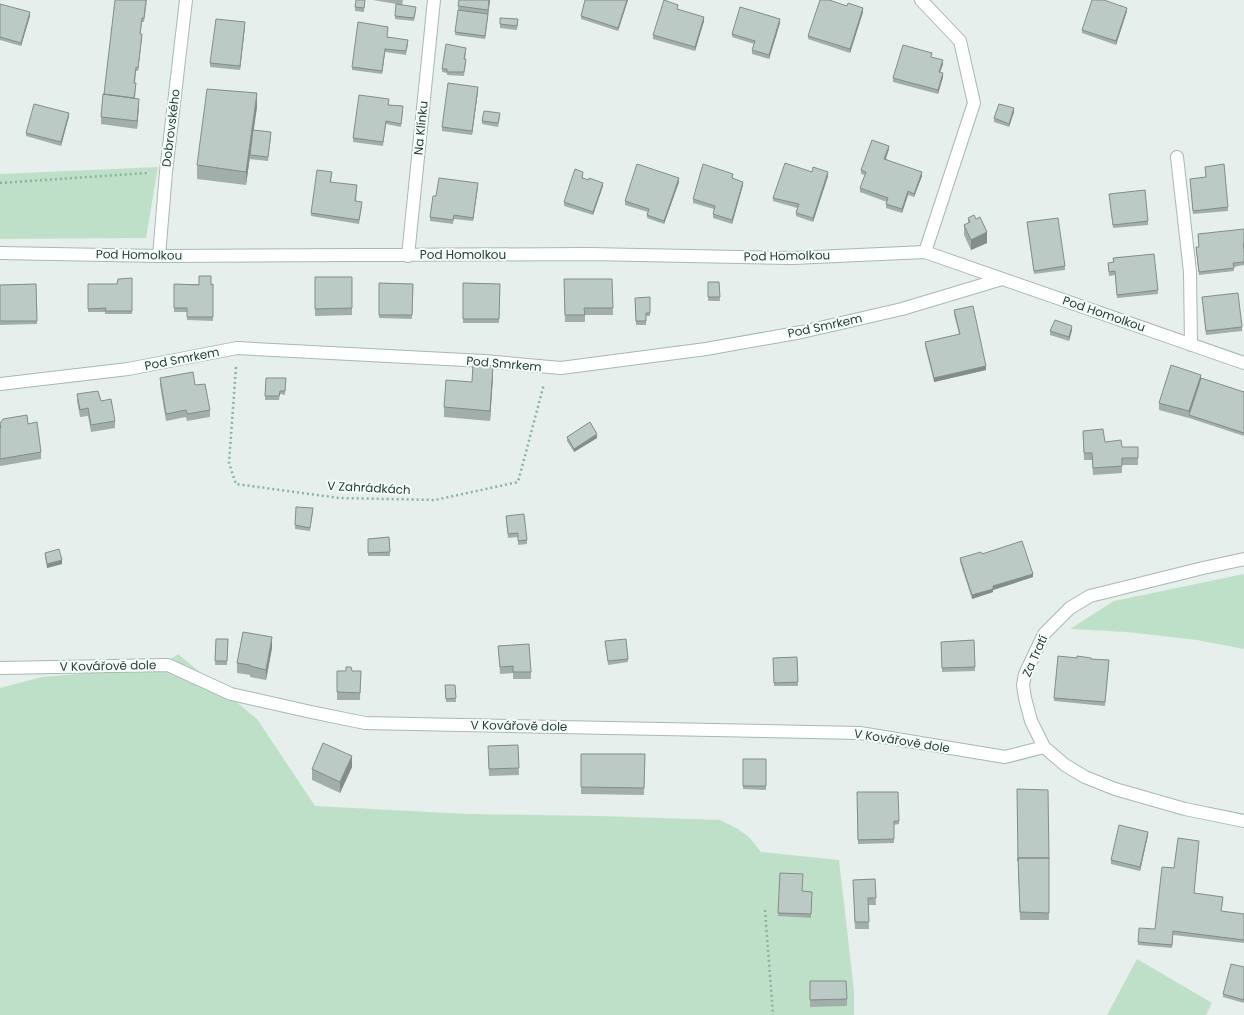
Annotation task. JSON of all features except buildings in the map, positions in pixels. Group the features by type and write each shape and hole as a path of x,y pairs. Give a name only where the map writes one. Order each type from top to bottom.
{"street":[{"name":"Dobrovského","path":"159,256 166,172 186,0"},
{"name":"Na Klínku","path":"408,256 434,0"},
{"path":"922,0 960,41 974,103 926,252"},
{"path":"1177,157 1190,272 1191,345"},
{"name":"Pod Homolkou","path":"0,253 159,256 589,254 793,258 926,252 1244,363"},
{"name":"Pod Smrkem","path":"0,384 128,369 237,348 484,361 561,368 706,350 802,332 902,309 1002,279"},
{"name":"Za Tratí","path":"1244,559 1090,596 1070,608 1044,634 1025,674 1023,685 1031,720 1044,747 1065,766 1085,777 1115,789 1185,809 1244,821"},
{"name":"V Kovářově dole","path":"0,668 168,665 231,694 365,723 860,733 1005,757 1044,747"}],"path":[{"path":"0,183 166,172"},
{"name":"V Zahrádkách","path":"237,348 229,463 236,484 338,498 435,500 518,482 548,367"},
{"path":"765,910 772,1015"}],"green space":[{"path":"158,167 146,238 0,239 0,174"},
{"path":"1244,574 1244,649 1197,640 1127,632 1070,629 1114,601"},
{"path":"178,654 257,719 315,806 468,814 720,820 738,829 750,838 761,852 839,860 854,991 854,1015 0,1015 0,688 42,677 158,667"},
{"path":"1137,959 1212,1003 1206,1015 1107,1015"}]}
